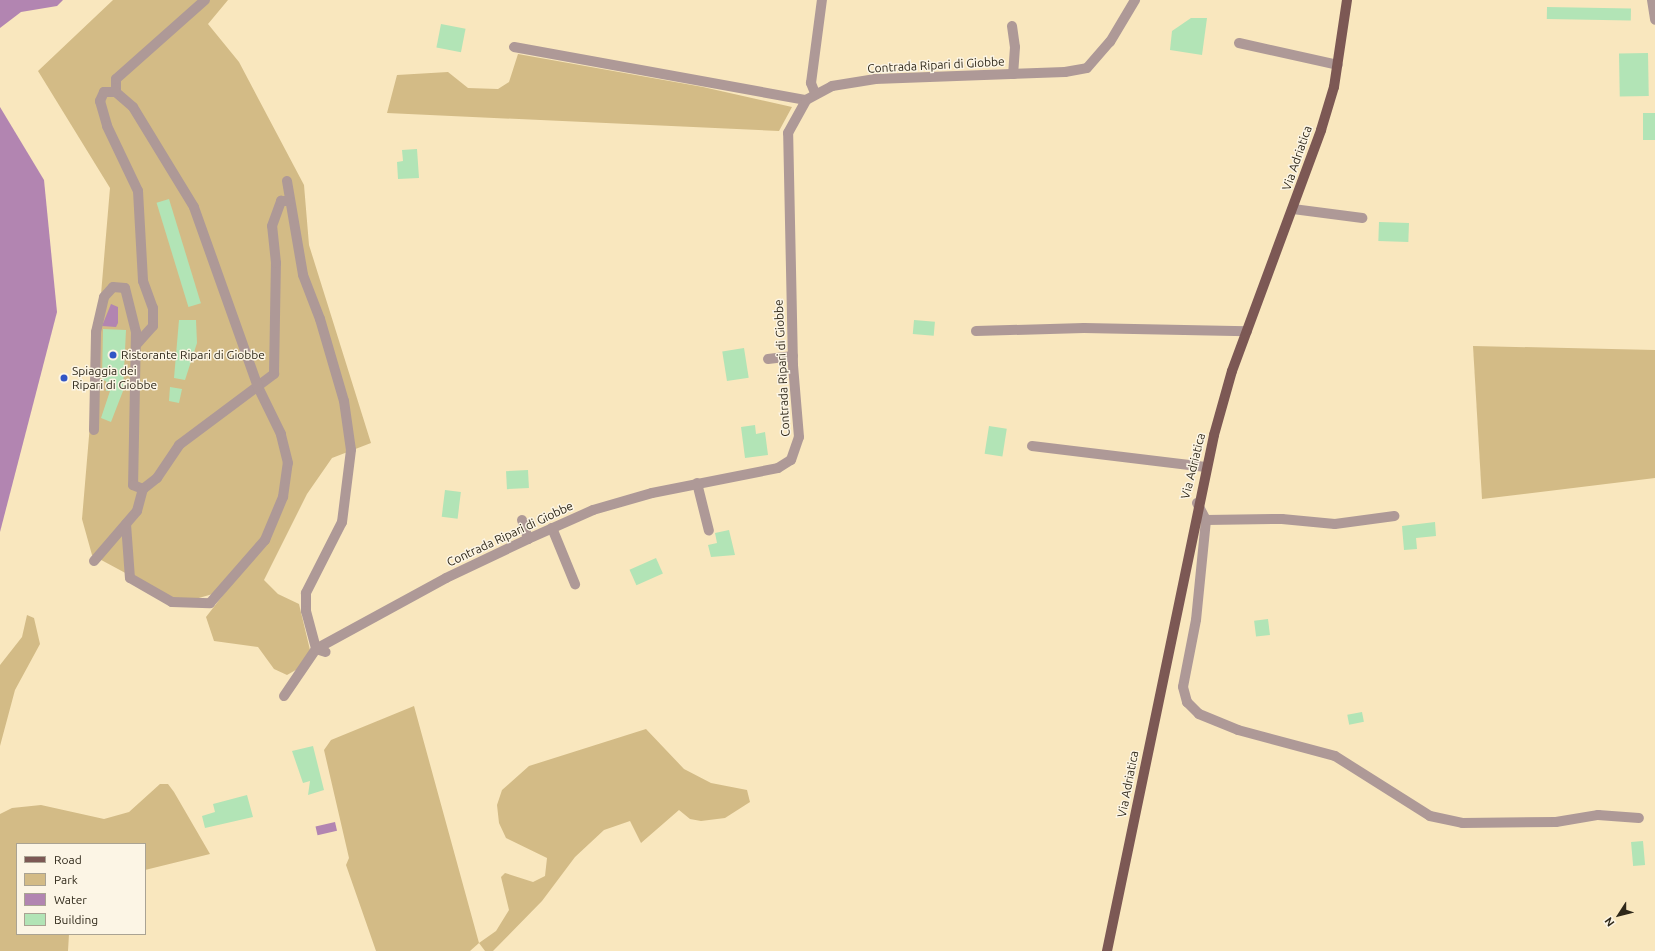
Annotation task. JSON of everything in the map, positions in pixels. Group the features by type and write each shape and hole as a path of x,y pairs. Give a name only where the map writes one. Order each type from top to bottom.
{"main road":[{"name":"Via Adriatica","path":"1107,951 1197,503 1206,467 1247,331 1321,130 1338,65 1348,3"}],"street":[{"path":"116,92 116,79 205,0"},
{"path":"815,93 811,83 822,0"},
{"name":"Contrada Ripari di Giobbe","path":"284,696 316,649 446,578 528,539 593,510 697,483 778,468 791,460 799,437 793,356 788,133 806,100 815,93 875,79 1013,74 1087,68 1110,42 1135,0"},
{"path":"1652,0 1655,20"},
{"path":"1012,26 1015,47 1013,74"},
{"path":"1239,43 1338,65"},
{"path":"514,47 806,100"},
{"path":"126,524 130,578 172,602 210,603 265,540 283,497 288,463 281,434 258,387 194,206 133,107 116,92 104,92 100,101 107,126 138,191 143,281 153,308 153,326 136,344"},
{"path":"287,181 289,201 303,275 320,319 344,401 351,450 342,522 306,593 306,611 316,649 326,652"},
{"path":"94,561 137,511 143,489 157,478 179,445 274,374 276,263 272,226 281,201 289,201"},
{"path":"1293,209 1362,218"},
{"path":"94,430 96,332 104,297 113,287 124,288 136,344 131,463 133,485 143,489"},
{"path":"976,331 1084,328 1247,331"},
{"path":"768,358 793,356"},
{"path":"1032,446 1206,467"},
{"path":"697,483 710,531"},
{"path":"1197,503 1206,520 1196,620 1183,687 1187,702 1199,714 1238,730 1336,756 1430,816 1462,823 1556,822 1598,815 1639,818"},
{"path":"1206,520 1282,519 1335,524 1394,516"},
{"path":"522,520 528,539"},
{"path":"552,528 575,584"}],"green space":[{"path":"113,0 228,0 208,24 239,62 304,185 309,245 371,443 332,458 307,494 264,580 278,594 299,604 310,650 301,667 287,675 274,669 258,647 214,641 206,617 227,590 181,603 92,555 82,519 110,188 38,71"},
{"path":"518,54 703,87 792,107 779,131 387,113 397,75 448,72 468,88 498,89 509,82"},
{"path":"1473,346 1655,350 1655,478 1482,499"},
{"path":"27,615 34,618 40,644 15,690 0,746 0,665 22,637"},
{"path":"414,706 479,943 470,951 376,951 346,865 349,858 324,750 331,740"},
{"path":"646,729 684,769 711,783 747,790 750,802 725,818 701,821 690,819 679,810 641,843 630,821 604,830 575,857 542,901 493,951 485,951 479,943 496,931 509,910 501,877 505,873 533,882 545,876 547,858 506,838 499,823 497,805 502,790 529,766"},
{"path":"160,784 168,784 210,854 146,870 146,843 16,843 16,935 69,935 68,951 0,951 0,814 12,808 41,805 104,819 129,812"}],"water":[{"path":"0,0 63,0 57,6 21,12 0,28"},
{"path":"0,107 44,180 57,312 0,532"},
{"path":"111,304 118,307 118,323 116,327 102,326"},
{"path":"335,822 337,831 318,835 316,826"}],"building":[{"path":"1547,7 1631,8 1631,20 1547,19"},
{"path":"1191,18 1207,18 1202,55 1170,50 1172,31"},
{"path":"441,24 466,29 461,52 436,48"},
{"path":"1648,53 1649,96 1620,96 1619,54"},
{"path":"1643,113 1655,113 1655,140 1643,140"},
{"path":"417,149 419,178 398,179 397,162 403,161 402,150"},
{"path":"169,199 201,303 188,307 157,203"},
{"path":"1379,222 1409,223 1408,242 1378,241"},
{"path":"179,320 196,320 197,343 185,380 174,378"},
{"path":"914,320 935,322 934,336 913,334"},
{"name":"Ristorante Ripari di Giobbe","path":"103,329 126,330 123,391 111,422 101,418 110,391 106,391 106,381 102,380"},
{"path":"744,348 749,378 727,381 722,351"},
{"path":"170,387 182,389 179,403 169,401"},
{"path":"755,425 756,434 765,432 768,455 745,458 741,427"},
{"path":"989,426 1007,429 1002,456 985,454"},
{"path":"528,470 529,488 507,489 506,471"},
{"path":"445,490 461,492 458,519 442,517"},
{"path":"1435,522 1436,536 1416,538 1417,549 1404,550 1402,526"},
{"path":"729,530 735,555 711,557 708,545 717,543 715,533"},
{"path":"656,558 663,574 636,585 630,570"},
{"path":"1268,619 1270,635 1256,637 1254,621"},
{"path":"1362,712 1364,722 1349,725 1347,715"},
{"path":"313,746 324,790 308,795 310,781 303,783 292,751"},
{"path":"247,795 253,817 205,828 202,816 215,812 213,804"},
{"path":"1643,841 1645,865 1633,866 1631,842"}],"place":[{"name":"Ristorante Ripari di Giobbe","path":"113,355"},
{"name":"Spiaggia dei Ripari di Giobbe","path":"64,378"}]}
